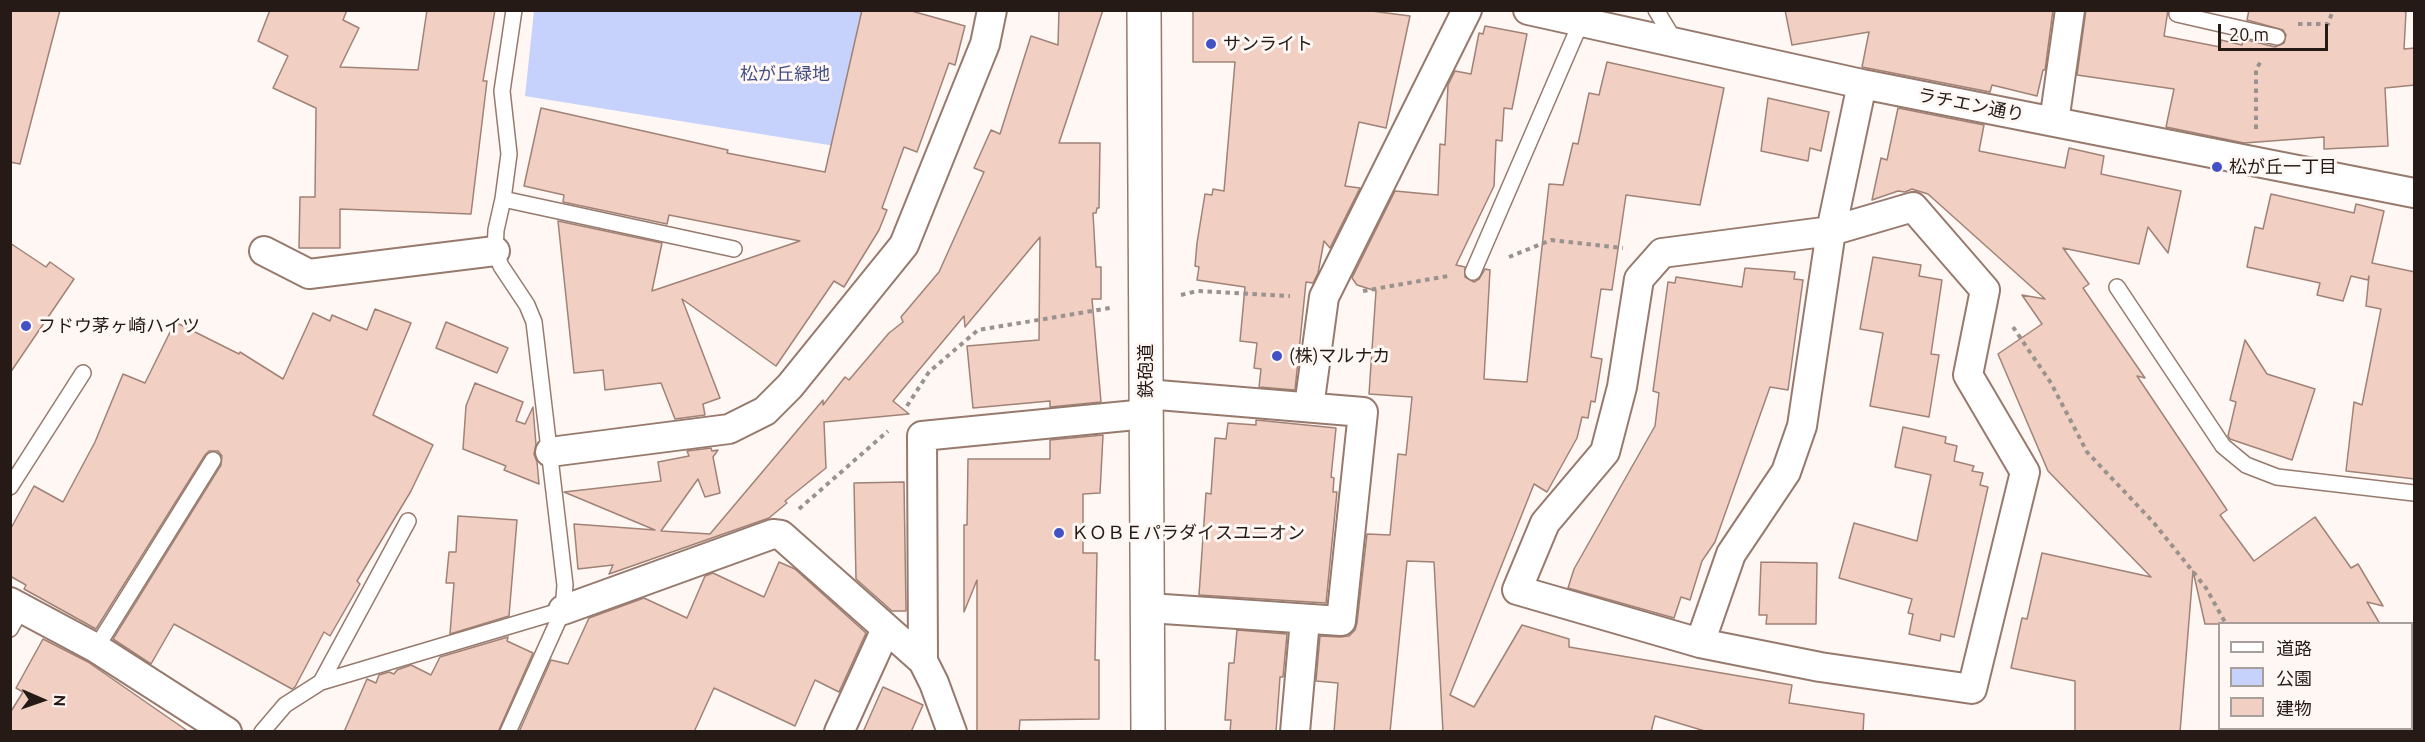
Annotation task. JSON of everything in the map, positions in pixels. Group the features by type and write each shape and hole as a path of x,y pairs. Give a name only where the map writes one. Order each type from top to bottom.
{"street":[{"path":"550,452 729,429 765,411 790,386 904,245 985,44 992,10"},
{"name":"鉄砲道","path":"1144,10 1148,732"},
{"path":"1309,407 1324,297 1467,10"},
{"name":"ラチエン通り","path":"1528,10 1862,84 2415,193"},
{"path":"2054,122 2070,10"},
{"path":"1700,643 1731,554 1786,472 1802,426 1831,231 1862,84"},
{"path":"1913,207 1985,290 1968,375 2025,472 1972,689 1820,667 1700,643 1517,590 1545,523 1605,452 1622,387 1639,279 1662,253 1831,231 1913,207"},
{"path":"264,251 309,274 495,251"},
{"path":"923,661 922,436 1146,404 1309,407 1363,412 1341,621 1149,608"},
{"path":"563,610 773,534 781,535 923,661 934,683 952,732"},
{"path":"14,613 96,648 227,732"},
{"path":"1295,732 1305,620"},
{"path":"839,732 886,629"}],"lane":[{"path":"508,732 563,610 565,585 534,322 527,306 501,266 495,251 496,230 509,154 502,91 514,10"},
{"path":"1656,10 1676,43"},
{"path":"2177,14 2215,16 2277,37"},
{"path":"1473,272 1581,22"},
{"path":"503,199 734,249"},
{"path":"2117,287 2223,446 2247,465 2277,477 2415,493"},
{"path":"10,487 83,373"},
{"path":"96,648 213,460"},
{"path":"321,682 408,521"},
{"path":"262,732 285,705 321,682 563,610"}],"path":[{"path":"2256,162 2256,69 2286,24 2328,24 2333,10"},
{"path":"1178,296 1197,291 1324,297 1473,272 1551,240 1662,253"},
{"path":"1985,290 2050,383 2086,452 2154,523 2206,588 2225,622"},
{"path":"902,414 929,372 978,330 1113,308"},
{"path":"781,535 782,523 888,431"}],"green space":[{"name":"松が丘緑地","path":"534,11 867,11 835,146 525,96"}],"building":[{"path":"10,10 60,10 20,164 10,162"},
{"path":"270,10 347,10 343,20 359,28 340,67 418,70 427,10 495,10 483,81 487,81 471,214 340,209 340,248 299,248 300,197 315,197 316,108 273,88 288,56 258,41"},
{"path":"862,10 908,10 965,26 955,65 949,63 917,152 904,147 882,208 887,210 879,230 844,287 834,281 776,366 682,299 720,398 703,404 705,415 675,419 661,383 605,390 603,370 574,373 558,221 662,243 652,291 800,241 669,215 667,224 563,202 564,195 524,186 541,108 728,150 727,153 825,172"},
{"path":"1059,10 1103,10 1059,143 1100,143 1099,208 1096,213 1093,213 1096,267 1101,267 1101,299 1092,299 1101,402 1050,407 1050,401 973,408 967,346 1039,340 1040,237 965,327 964,316 893,401 909,414 824,422 826,468 785,501 787,503 769,518 609,574 613,565 578,569 574,524 655,530 564,492 661,481 658,462 689,456 687,451 711,448 712,451 718,450 713,457 720,493 705,497 698,479 661,531 710,534 823,400 823,405 845,377 849,380 889,333 903,322 901,317 939,272 984,172 974,168 991,130 1000,134 1031,36 1058,45"},
{"path":"1193,10 1364,10 1410,16 1386,128 1359,122 1345,186 1360,188 1330,248 1324,241 1318,273 1313,283 1306,282 1295,390 1259,387 1261,369 1254,368 1257,343 1240,341 1245,287 1197,280 1199,267 1195,266 1197,243 1205,194 1212,195 1213,189 1224,191 1235,62 1193,62"},
{"path":"1785,10 2053,10 2045,70 2043,70 2037,96 1992,85 1990,92 1862,67 1869,32 1792,45"},
{"path":"2086,10 2168,10 2164,36 2220,47 2221,40 2242,45 2243,39 2275,47 2284,43 2286,35 2283,30 2247,20 2249,10 2400,10 2406,12 2404,49 2415,48 2415,85 2385,88 2388,146 2324,149 2324,137 2244,143 2166,127 2174,89 2077,75"},
{"path":"1485,26 1527,34 1512,109 1504,108 1502,141 1496,140 1494,186 1456,265 1465,267 1465,277 1474,282 1479,279 1485,269 1490,270 1484,379 1527,382 1549,184 1563,185 1573,143 1578,144 1589,93 1599,95 1607,62 1724,88 1700,205 1626,195 1612,290 1601,289 1591,357 1602,359 1595,402 1591,401 1588,418 1582,417 1577,438 1547,492 1534,484 1450,695 1474,707 1522,625 1569,639 1569,647 1792,685 1789,703 1864,714 1863,732 1708,732 1655,716 1651,732 1443,732 1434,562 1407,561 1390,732 1334,732 1338,683 1316,681 1320,636 1349,636 1355,630 1367,534 1390,535 1398,454 1406,455 1412,397 1369,394 1376,291 1357,285 1352,278 1395,191 1438,195 1440,144 1445,145 1448,85 1455,71 1471,74 1479,33 1483,34"},
{"path":"1768,98 1829,112 1821,151 1810,148 1808,161 1761,151"},
{"path":"1898,108 1984,125 1979,151 2065,168 2069,148 2104,156 2101,174 2181,191 2168,253 2148,227 2139,264 2063,248 2089,284 2083,288 2145,378 2137,376 2227,510 2220,515 2254,561 2315,517 2351,568 2358,564 2383,606 2367,602 2379,622 2218,622 2218,624 2205,624 2193,571 2180,732 2075,732 2075,681 2011,668 2022,618 2027,619 2042,553 2151,577 2048,471 1998,354 2042,324 2022,295 2045,299 1928,194 1912,189 1872,200 1881,158 1887,160"},
{"path":"2271,194 2354,213 2356,204 2384,211 2372,263 2415,272 2415,479 2346,471 2354,402 2362,405 2381,309 2366,306 2369,276 2368,280 2351,276 2343,301 2317,295 2320,283 2247,267 2255,227 2263,229"},
{"name":"フドウ茅ヶ崎ハイツ","path":"10,243 46,267 50,262 74,279 10,373"},
{"path":"1873,257 1921,265 1919,276 1942,280 1931,354 1939,355 1929,417 1870,406 1883,333 1860,329"},
{"path":"1745,268 1795,272 1794,279 1803,280 1788,390 1770,387 1715,542 1702,561 1690,600 1681,597 1674,618 1568,588 1574,569 1655,426 1659,393 1653,391 1668,282 1675,283 1676,277 1742,287"},
{"path":"375,309 411,323 373,415 433,445 411,491 357,581 360,584 330,636 324,632 295,687 292,689 174,624 151,664 113,639 221,465 222,456 218,451 209,451 205,455 96,629 24,589 26,585 10,576 10,530 34,486 63,502 95,442 123,374 145,383 175,322 239,354 240,352 283,379 313,313 330,321 332,315 367,330"},
{"path":"446,322 508,348 497,373 436,348"},
{"path":"2245,340 2267,374 2315,389 2292,460 2230,439 2228,436 2236,402 2230,400"},
{"path":"475,383 523,402 516,421 525,424 533,407 536,445 534,454 539,484 504,470 506,466 463,449 466,406"},
{"path":"1256,420 1336,428 1331,477 1334,478 1333,492 1337,492 1326,603 1199,595 1206,493 1211,494 1215,438 1226,439 1228,423 1256,425"},
{"path":"1903,427 1946,437 1945,443 1957,446 1954,461 1974,466 1972,471 1983,473 1980,485 1988,487 1954,637 1941,634 1940,641 1909,634 1913,614 1908,613 1912,599 1839,578 1854,523 1917,541 1931,475 1895,467"},
{"path":"1103,435 1100,493 1083,494 1083,553 1097,553 1095,660 1099,660 1099,719 1020,720 1019,732 977,732 977,580 964,612 964,525 967,525 968,459 1050,459 1050,440"},
{"path":"904,482 906,611 892,611 856,579 854,483"},
{"path":"458,516 517,520 509,616 450,634 454,583 446,583 449,552 456,552"},
{"path":"779,562 795,569 866,633 839,692 815,680 795,726 714,688 694,732 519,732 551,660 568,664 589,618 644,598 687,618 705,576 713,573 764,597"},
{"path":"1761,562 1817,563 1816,624 1766,624 1767,615 1759,615"},
{"path":"1237,630 1287,634 1283,677 1280,677 1276,732 1230,732 1231,720 1225,720 1229,663 1234,663"},
{"path":"508,637 507,641 533,653 498,732 344,732 367,679 376,683 379,675 389,672 394,674 397,670 411,665 431,675 440,657"},
{"path":"43,639 88,662 189,732 10,732 10,713 23,692 16,688"},
{"path":"883,687 923,705 911,732 863,732"}],"place":[{"name":"サンライト","path":"1211,44"},
{"name":"松が丘一丁目","path":"2217,167"},
{"name":"フドウ茅ヶ崎ハイツ","path":"26,326"},
{"name":"(株)マルナカ","path":"1277,356"},
{"name":"ＫＯＢＥパラダイスユニオン","path":"1059,533"}]}
